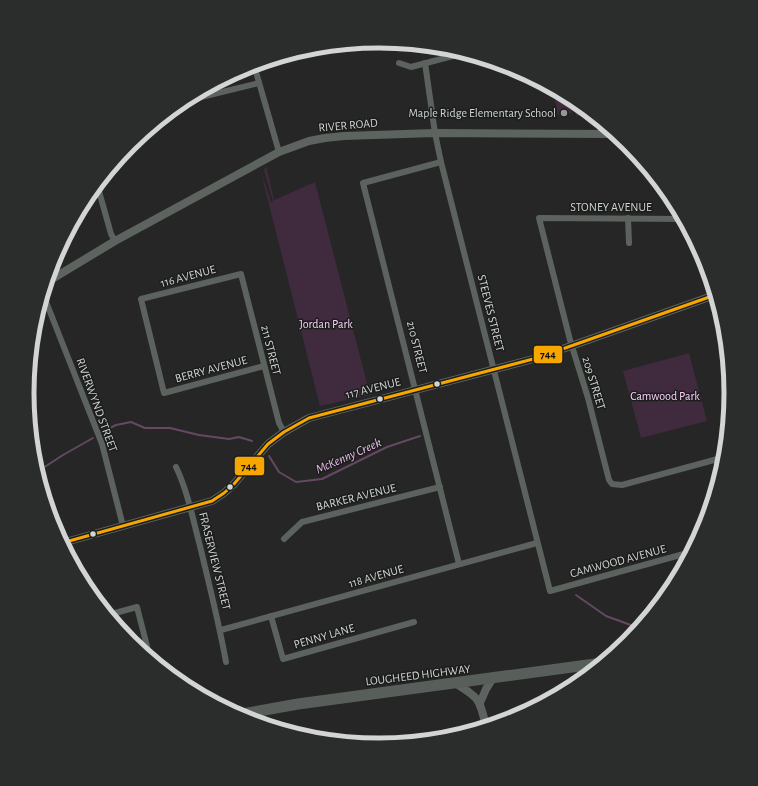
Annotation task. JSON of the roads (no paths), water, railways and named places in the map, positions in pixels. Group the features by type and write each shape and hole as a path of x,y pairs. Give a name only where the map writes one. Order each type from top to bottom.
{"highway":[{"name":"LOUGHEED HIGHWAY","path":"249,713 298,704 592,664"}],"street":[{"path":"399,63 411,67 451,56"},
{"name":"STEEVES STREET","path":"425,63 435,133 441,162 550,591"},
{"path":"256,71 279,152"},
{"path":"202,97 259,83"},
{"name":"RIVER ROAD","path":"54,277 115,241 279,152 302,143 325,138 435,133 606,134"},
{"name":"210 STREET","path":"441,162 363,183 459,564"},
{"path":"99,191 111,234 115,241"},
{"name":"STONEY AVENUE","path":"539,218 677,219"},
{"name":"209 STREET","path":"539,218 609,480 612,484 622,485 717,459"},
{"path":"628,218 629,243"},
{"name":"116 AVENUE","path":"164,393 141,299 240,274"},
{"name":"211 STREET","path":"240,274 264,366 280,423 284,432"},
{"name":"117 AVENUE","path":"68,541 212,501 234,484 268,444 301,421 316,415 537,358 710,297"},
{"name":"RIVERWYND STREET","path":"46,303 102,444 123,526"},
{"name":"BERRY AVENUE","path":"164,393 264,366"},
{"name":"FRASERVIEW STREET","path":"176,468 182,481 190,508 221,630 226,662"},
{"name":"BARKER AVENUE","path":"284,539 302,522 440,487"},
{"name":"118 AVENUE","path":"221,630 537,543"},
{"name":"CAMWOOD AVENUE","path":"550,591 684,554"},
{"path":"114,613 137,607 147,648"},
{"name":"PENNY LANE","path":"271,616 283,659 414,622"},
{"path":"480,703 493,678"},
{"path":"455,683 474,696 480,703 485,721"}],"waterway":[{"name":"McKenny Creek","path":"102,432 116,425 131,422 145,428 170,428 199,435 229,439 239,437 252,441"},
{"name":"McKenny Creek","path":"269,456 279,472 296,482 322,479 387,447 420,436"},
{"name":"McKenny Creek","path":"43,468 93,438"},
{"name":"McKenny Creek","path":"576,595 606,616 633,626"}],"place":[{"name":"Maple Ridge Elementary School","path":"564,113"}],"park label":[{"name":"Jordan Park","path":"326,324"},
{"name":"Camwood Park","path":"665,396"}]}
